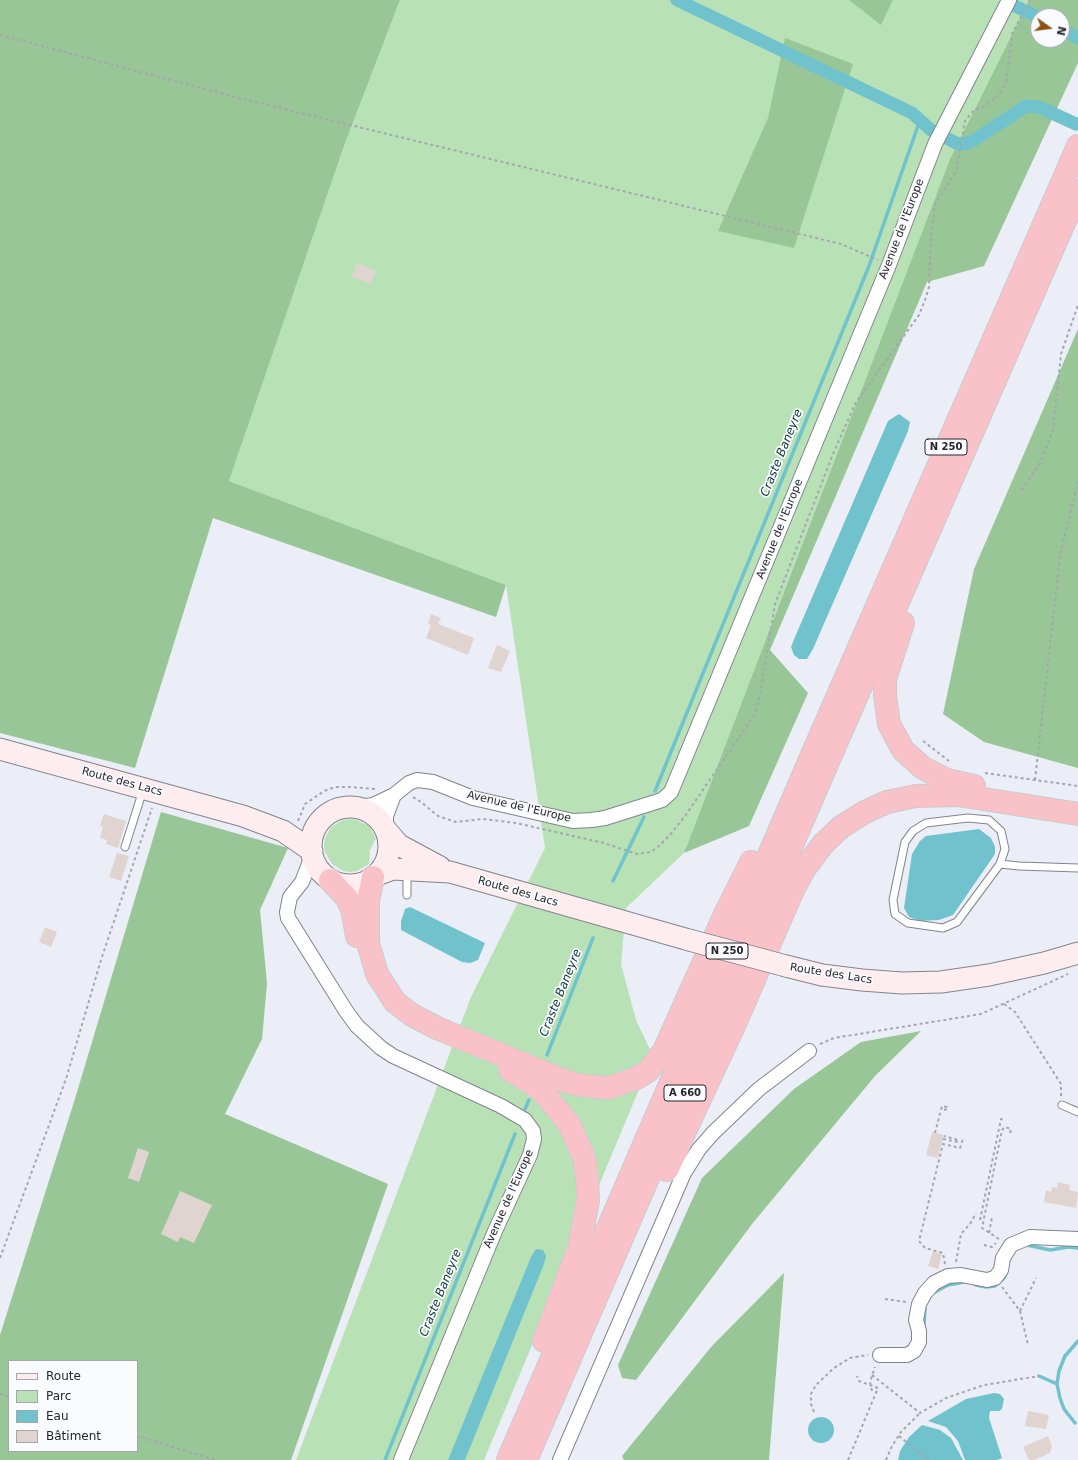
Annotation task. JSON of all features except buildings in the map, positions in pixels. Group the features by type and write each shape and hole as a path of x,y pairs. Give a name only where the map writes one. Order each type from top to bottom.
{"highway":[{"name":"N 250","path":"821,756 1078,146"},
{"name":"N 250","path":"508,1460 640,1155 821,756 1002,365 1078,191"},
{"path":"1002,365 896,641 886,679 886,708 889,724 903,750 911,758 936,775 960,784 1078,804"},
{"path":"375,876 368,901 368,943 377,974 396,1002 412,1015 438,1028 557,1078 594,1088 608,1088 623,1084 648,1071 664,1051 726,912 780,803 821,756"},
{"name":"A 660","path":"526,1460 821,756"},
{"path":"542,1422 608,1296 734,1026 793,890 805,868 823,844 841,827 865,812 887,802 916,796 958,794 1078,814"},
{"path":"329,879 347,898 352,909 363,963 376,992 385,1005 408,1023 489,1060 530,1082 556,1106 569,1124 584,1157 588,1201 579,1248 517,1410 496,1460"}],"main road":[{"name":"Route des Lacs","path":"0,749 243,816 282,831 312,854"},
{"path":"348,806 360,807 371,812 380,820 386,830 389,842 388,854 384,865 375,876 366,882 354,885 342,884 329,879 316,865 312,854 311,844 313,832 318,822 337,808 348,806"},
{"name":"Route des Lacs","path":"243,816 298,823 308,822 327,814"},
{"name":"Route des Lacs","path":"386,830 399,845 450,872"},
{"name":"Route des Lacs","path":"375,876 393,869 450,872 786,966 822,975 862,980 902,983 941,982 989,975 1044,963 1075,963"}],"street":[{"name":"Avenue de l'Europe","path":"360,807 373,805 397,792 413,781 427,781 473,798 564,819 583,821 605,818 662,800 671,792 891,258 943,126 1009,0"},
{"path":"386,830 386,816 397,792"},
{"name":"Avenue de l'Europe","path":"312,854 302,882 290,897 287,912 288,918 346,1011 358,1026 381,1048 393,1056 501,1106 525,1120 533,1131 534,1139 530,1155 495,1231 401,1460"},
{"path":"302,882 329,879"},
{"path":"560,1460 684,1173 699,1149 713,1133 759,1089 809,1051"},
{"path":"880,1355 907,1355 914,1351 919,1342 919,1332 916,1320 919,1304 925,1293 934,1283 955,1275 986,1280 995,1278 1001,1270 1003,1258 1011,1245 1030,1237 1078,1239"}],"lane":[{"path":"125,847 151,790"},
{"path":"968,818 990,820 1002,831 1005,849 1000,864 957,922 943,928 908,923 895,914 893,900 905,842 913,831 926,823 968,818"},
{"path":"1000,864 1078,868"},
{"path":"407,869 407,895"},
{"path":"1062,1104 1078,1112"}],"path":[{"path":"397,792 405,797 414,798 438,816 456,822 493,820 617,846 637,854 651,852 670,835 755,714 760,696 775,604 846,420 870,380 919,315 926,300 929,287 931,238 935,204 956,172 965,121 974,110 987,105 996,97 1006,84 1012,34 1030,0"},
{"path":"0,35 243,99 841,244 875,259"},
{"path":"1022,490 1040,463 1053,430 1061,354 1078,305"},
{"path":"1035,780 1060,555 1078,482"},
{"path":"923,741 950,761"},
{"path":"978,772 1078,786"},
{"path":"298,823 305,804 324,791 335,788 351,787 377,790"},
{"path":"0,1258 66,1079 101,960 143,832 151,790"},
{"path":"809,1051 834,1038 981,1014 1004,1004 1075,963"},
{"path":"1004,1004 1015,1012 1061,1084 1062,1104"},
{"path":"935,1133 942,1106 947,1107 944,1110"},
{"path":"980,1220 999,1127 1001,1119 1003,1120"},
{"path":"992,1217 989,1233 982,1228 1002,1130 1005,1127 1011,1129 1010,1134"},
{"path":"943,1138 958,1140 958,1142 943,1138"},
{"path":"955,1275 943,1253 925,1248 919,1241 943,1144 960,1148 963,1139"},
{"path":"955,1275 955,1259 961,1234 970,1224 976,1213"},
{"path":"984,1244 992,1247 1000,1239"},
{"path":"1020,1311 1036,1278"},
{"path":"1002,1287 1020,1311 1028,1345"},
{"path":"885,1300 919,1304"},
{"path":"814,1412 811,1404 811,1394 816,1385 834,1368 850,1358 880,1355 872,1375 870,1384 872,1391"},
{"path":"850,1358 852,1362"},
{"path":"872,1375 920,1414"},
{"path":"848,1460 878,1388 870,1384 859,1382 857,1376"},
{"path":"886,1460 899,1436 920,1414 946,1398 984,1385 1039,1376"},
{"path":"864,1387 870,1384"},
{"path":"138,1436 215,1460"},
{"path":"899,1436 928,1460"}],"green space":[{"path":"0,0 400,0 344,146 229,481 506,585 496,617 213,518 135,768 0,733"},
{"path":"400,0 849,0 881,24 893,0 1029,0 950,159 684,853 626,908 621,964 636,1020 653,1056 484,1460 296,1460 471,997 545,848 506,585 229,481 344,146"},
{"path":"849,0 893,0 881,25"},
{"path":"1029,0 1078,0 1078,63 984,266 927,282 770,650 808,693 749,826 684,853 950,159"},
{"path":"785,38 853,64 794,248 718,231 768,118"},
{"path":"1078,329 1078,768 984,742 943,714 974,569"},
{"path":"161,812 288,848 260,910 267,983 262,1039 225,1114 388,1184 291,1460 0,1460 0,1335 74,1102"},
{"path":"343,820 357,820 369,826 376,838 370,850 369,864 357,871 350,872 343,871 332,864 325,852 324,845 325,838 331,827"},
{"path":"921,1031 875,1076 752,1224 636,1380 622,1378 618,1365 702,1178 794,1089 861,1042"},
{"path":"784,1273 769,1460 624,1460 622,1456 712,1346"}],"water":[{"path":"899,414 910,422 908,431 813,649 807,659 799,659 794,655 791,647 795,637 888,421"},
{"path":"979,829 991,838 995,847 995,854 953,915 939,920 920,921 909,917 904,908 912,854 920,841 926,836"},
{"path":"410,907 485,943 478,960 470,963 462,962 401,930 401,921 405,909"},
{"path":"536,1249 543,1250 546,1256 544,1264 465,1460 448,1460 531,1257"},
{"path":"994,1393 1000,1394 1004,1399 1002,1409 999,1411 990,1411 989,1418 1002,1458 997,1460 965,1460 958,1441 946,1427 928,1421 966,1399"},
{"path":"821,1417 830,1421 834,1430 830,1439 821,1443 812,1439 808,1430 812,1421"},
{"path":"922,1425 940,1430 951,1438 963,1460 898,1460 900,1451 909,1437"}],"waterway":[{"path":"677,0 912,113 931,130 958,144 968,143 974,140 1026,106 1039,107 1076,124"},
{"path":"1015,6 1030,13"},
{"path":"1070,34 1078,38"},
{"name":"Craste Baneyre","path":"655,791 869,266 920,120"},
{"name":"Craste Baneyre","path":"613,881 644,817"},
{"name":"Craste Baneyre","path":"547,1055 593,938"},
{"name":"Craste Baneyre","path":"525,1109 529,1100"},
{"name":"Craste Baneyre","path":"385,1460 515,1134"},
{"path":"1027,1245 1050,1250 1068,1247 1078,1248"},
{"path":"976,1285 986,1287 995,1286 1004,1278 1006,1274"},
{"path":"935,1292 948,1285 964,1282"},
{"path":"924,1327 925,1307"},
{"path":"1075,1423 1064,1409 1057,1384 1059,1371 1065,1356 1078,1341"},
{"path":"1039,1376 1057,1384"}]}
